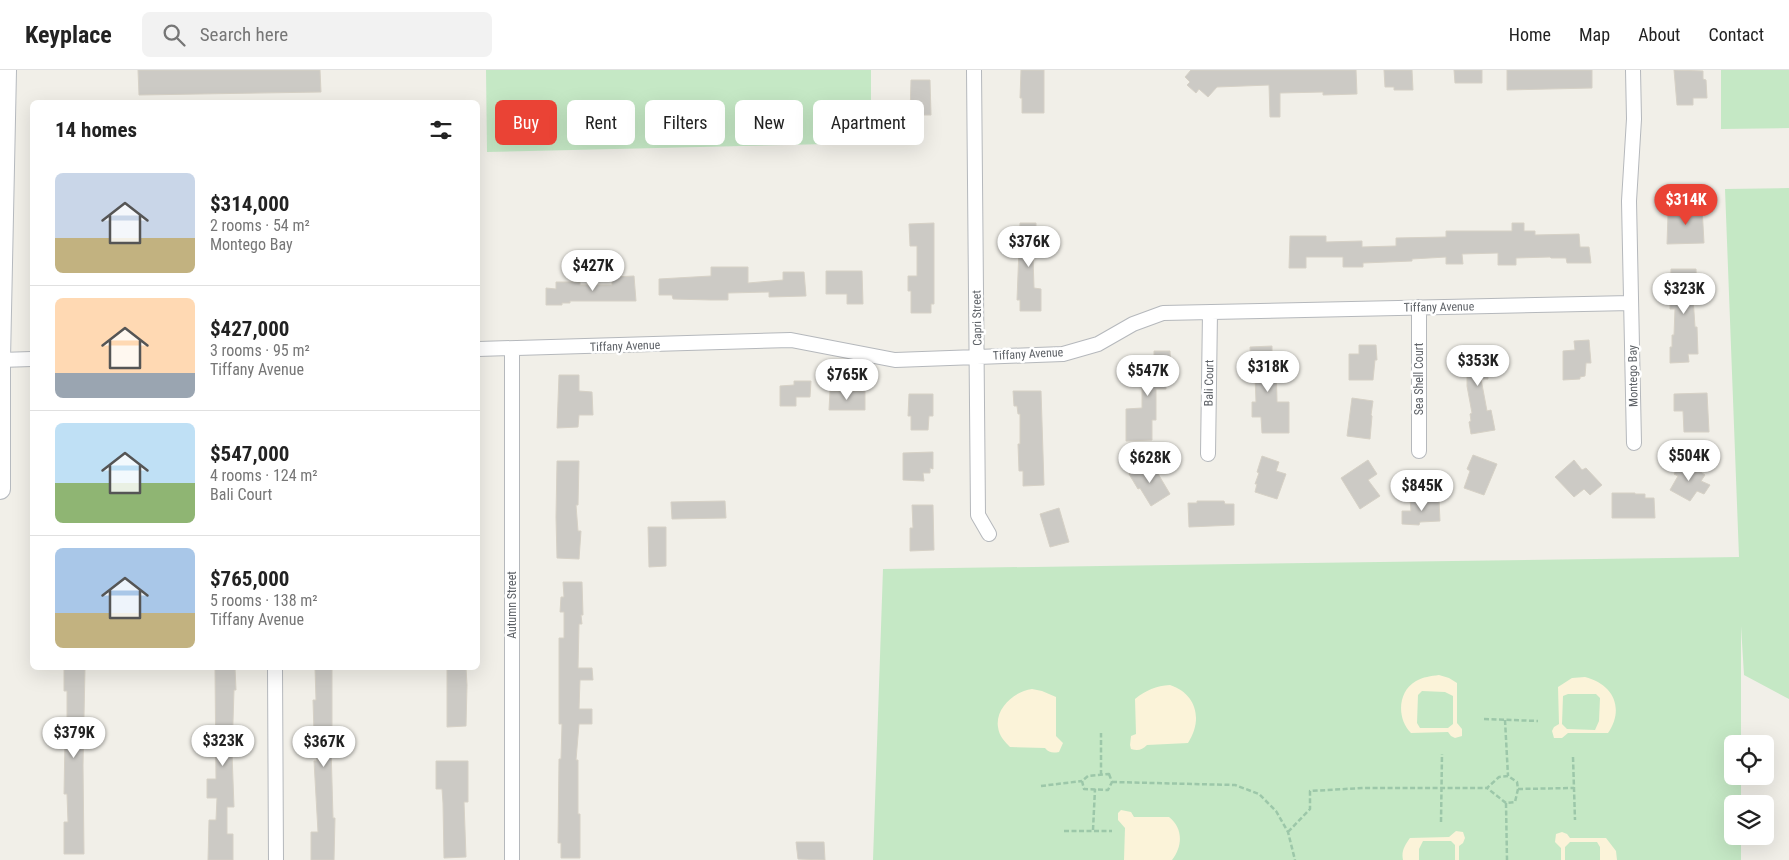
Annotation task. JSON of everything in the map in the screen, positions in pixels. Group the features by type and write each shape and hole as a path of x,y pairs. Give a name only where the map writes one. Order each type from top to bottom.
{"main road":[{"path":"0,489 0,360 6,70"}],"street":[{"name":"Capri Street","path":"974,70 978,515 989,534"},
{"name":"Montego Bay","path":"1633,70 1634,118 1629,201 1634,442"},
{"name":"Tiffany Avenue","path":"480,350 791,340 895,360 1063,354 1098,344 1133,324 1163,313 1632,303"},
{"name":"Sea Shell Court","path":"1418,307 1419,451"},
{"name":"Bali Court","path":"1208,454 1210,312"},
{"name":"Autumn Street","path":"512,349 512,860"},
{"path":"0,360 30,359"},
{"path":"275,670 276,860"}],"path":[{"path":"1484,719 1538,721"},
{"path":"1505,720 1508,776"},
{"path":"1101,733 1101,775"},
{"path":"1441,822 1442,754"},
{"path":"1573,757 1575,820"},
{"path":"1041,786 1082,781 1088,776 1109,774 1112,782 1108,790 1084,789 1082,781"},
{"path":"1288,832 1310,809 1310,791 1442,787 1488,788 1506,802 1514,802 1518,789 1516,782 1508,776 1500,777 1488,788"},
{"path":"1112,782 1235,785 1259,794 1276,811 1288,832 1295,860"},
{"path":"1518,789 1574,788"},
{"path":"1093,831 1095,789"},
{"path":"1506,802 1507,860"},
{"path":"1064,831 1112,831"}],"green space":[{"path":"486,70 871,70 871,100 813,100 813,144 803,145 803,100 735,100 735,145 786,145 487,152"},
{"path":"1721,70 1789,70 1789,128 1721,129"},
{"path":"1789,188 1789,699 1744,675 1741,626 1741,735 1724,735 1724,785 1741,785 1741,795 1724,795 1724,845 1741,845 1741,860 873,860 883,569 1739,557 1725,189"}],"sand":[{"path":"1439,675 1457,683 1457,723 1462,729 1462,736 1455,738 1448,732 1411,733 1403,721 1401,706 1405,692 1416,681","holes":["1422,691 1445,692 1453,696 1453,724 1448,728 1420,728 1417,723 1418,695"]},
{"path":"1585,677 1595,680 1609,691 1616,706 1616,715 1608,733 1568,733 1562,738 1554,738 1552,731 1559,724 1558,687 1572,678","holes":["1568,694 1596,694 1600,698 1599,721 1595,730 1567,729 1562,724 1563,696"]},
{"path":"1170,685 1186,695 1192,701 1195,709 1195,726 1188,743 1147,745 1140,750 1131,749 1131,736 1136,734 1135,699 1151,689"},
{"path":"1032,689 1056,697 1056,736 1063,743 1059,752 1051,752 1045,748 1010,747 1000,733 998,720 1003,707 1019,693"},
{"path":"1121,810 1131,812 1134,817 1169,817 1174,821 1179,832 1180,843 1172,860 1124,860 1125,828 1118,820 1118,813"},
{"path":"1456,831 1463,832 1465,838 1459,846 1459,860 1455,860 1455,845 1451,841 1423,841 1419,849 1419,860 1403,860 1403,851 1410,838 1449,837"},
{"path":"1562,832 1570,838 1606,838 1616,851 1617,860 1600,860 1600,847 1597,842 1570,842 1565,847 1565,860 1561,860 1561,848 1555,842 1556,834"}],"building":[{"path":"138,70 320,70 321,92 139,95"},
{"path":"1021,70 1044,70 1044,113 1022,113 1022,98 1020,98"},
{"path":"1191,70 1356,70 1357,94 1323,95 1323,92 1280,93 1280,117 1270,117 1269,85 1217,87 1208,97 1199,89 1196,93 1187,85 1190,82 1185,77"},
{"path":"1384,70 1412,70 1413,90 1394,90 1394,87 1385,87"},
{"path":"1454,70 1482,70 1482,83 1455,83"},
{"path":"1507,70 1592,70 1592,88 1507,90"},
{"path":"1674,70 1703,71 1703,79 1706,80 1707,98 1693,98 1693,105 1677,105"},
{"path":"911,80 930,80 931,115 924,115 924,100 910,100"},
{"path":"1677,207 1702,207 1704,243 1667,244 1668,215 1677,214"},
{"path":"934,223 934,304 931,304 931,313 911,313 911,291 908,291 908,276 917,276 917,246 910,246 909,224"},
{"path":"1020,223 1036,223 1036,237 1042,237 1042,257 1033,257 1034,288 1041,289 1041,311 1020,311 1020,300 1017,300"},
{"path":"1512,223 1524,223 1524,231 1535,231 1535,235 1579,234 1580,247 1589,247 1591,263 1567,263 1566,258 1550,257 1516,258 1516,265 1498,265 1498,253 1462,254 1463,264 1446,264 1446,257 1412,259 1412,261 1363,263 1363,267 1343,267 1343,257 1306,257 1306,268 1289,268 1290,236 1326,236 1326,242 1362,241 1362,247 1396,246 1396,238 1446,237 1446,231 1512,231"},
{"path":"711,267 748,267 748,283 783,280 783,272 804,272 806,296 769,297 769,292 728,293 728,300 711,300 673,299 672,295 659,295 659,279 711,276"},
{"path":"1671,269 1696,269 1697,297 1693,297 1698,354 1688,354 1689,362 1670,363 1675,309 1670,309"},
{"path":"826,271 862,271 863,304 847,304 847,294 826,294"},
{"path":"634,276 636,301 570,301 570,303 562,303 562,305 546,305 546,288 556,289 556,282 580,282 580,285 612,285 612,277"},
{"path":"1589,340 1591,363 1586,363 1585,376 1580,377 1580,379 1563,380 1563,351 1575,350 1574,341"},
{"path":"1359,345 1376,345 1377,360 1375,360 1373,380 1349,380 1349,354 1359,354"},
{"path":"1272,346 1272,360 1276,360 1277,402 1289,402 1289,433 1262,433 1261,417 1252,417 1252,402 1256,402 1255,376 1253,377 1250,347"},
{"path":"1460,346 1488,346 1488,379 1481,379 1487,411 1491,410 1495,430 1471,434 1469,422 1471,421 1470,414 1472,413 1467,386 1467,360 1460,359"},
{"path":"1154,351 1170,351 1171,373 1166,373 1166,389 1156,389 1156,420 1152,420 1152,440 1126,441 1126,409 1142,408 1142,360 1154,360"},
{"path":"559,375 579,375 579,391 592,392 593,415 579,415 578,427 557,428"},
{"path":"794,381 811,381 810,397 796,397 796,406 780,406 780,386 794,385"},
{"path":"830,391 865,391 865,410 829,410"},
{"path":"1013,391 1041,391 1044,485 1023,486 1023,471 1019,471 1020,414 1018,414 1017,406 1014,406"},
{"path":"1707,393 1709,432 1684,432 1683,411 1674,411 1674,394"},
{"path":"909,394 933,394 933,416 929,416 928,430 911,430 911,416 908,416"},
{"path":"1352,398 1373,401 1370,439 1347,436"},
{"path":"933,452 933,469 930,468 930,473 923,473 924,481 903,480 903,453"},
{"path":"1473,455 1497,464 1484,495 1464,488 1470,471 1467,469"},
{"path":"1262,456 1279,462 1276,471 1286,474 1277,499 1255,492 1257,484 1255,484 1259,473 1257,472"},
{"path":"1368,460 1377,474 1368,480 1380,496 1360,509 1341,478"},
{"path":"1574,460 1582,470 1586,468 1602,485 1590,495 1584,489 1574,497 1555,477"},
{"path":"1682,460 1705,475 1701,481 1710,485 1704,494 1697,491 1690,501 1670,490 1678,476 1674,474"},
{"path":"557,461 579,461 578,505 576,505 578,531 581,531 579,559 557,558"},
{"path":"1151,462 1170,494 1151,506 1129,474"},
{"path":"1612,493 1645,494 1645,498 1654,498 1655,518 1612,518"},
{"path":"1430,498 1431,501 1439,500 1440,521 1420,522 1419,525 1402,524 1402,511 1411,511 1410,499"},
{"path":"725,501 726,518 672,519 671,502"},
{"path":"1197,501 1224,501 1225,504 1234,504 1234,525 1189,527 1188,503 1197,503"},
{"path":"912,505 933,505 934,550 910,551 910,528 913,528"},
{"path":"1059,508 1069,542 1050,547 1040,514"},
{"path":"648,527 666,527 666,566 649,567"},
{"path":"563,582 582,582 583,615 581,615 582,624 579,624 578,668 592,668 593,680 580,680 579,709 592,709 592,724 579,724 576,760 578,760 580,858 561,858 561,843 558,843 559,759 561,759 562,724 559,724 559,638 564,638 564,612 560,612 561,597 564,597"},
{"path":"64,670 85,670 84,854 64,854 64,822 68,822 67,794 64,794 65,739 55,739 55,722 67,722 67,691 64,691"},
{"path":"215,670 235,670 236,690 234,690 232,753 234,807 227,807 227,834 233,834 233,860 208,860 209,820 216,820 217,798 207,798 207,779 216,779"},
{"path":"315,670 332,670 331,746 333,818 335,818 334,860 311,860 311,832 318,832 314,761 317,761 313,700 316,700"},
{"path":"447,670 466,670 466,726 447,727"},
{"path":"436,761 468,761 468,802 464,802 466,857 444,858 442,789 436,789"},
{"path":"796,842 824,842 825,860 798,859"}]}
